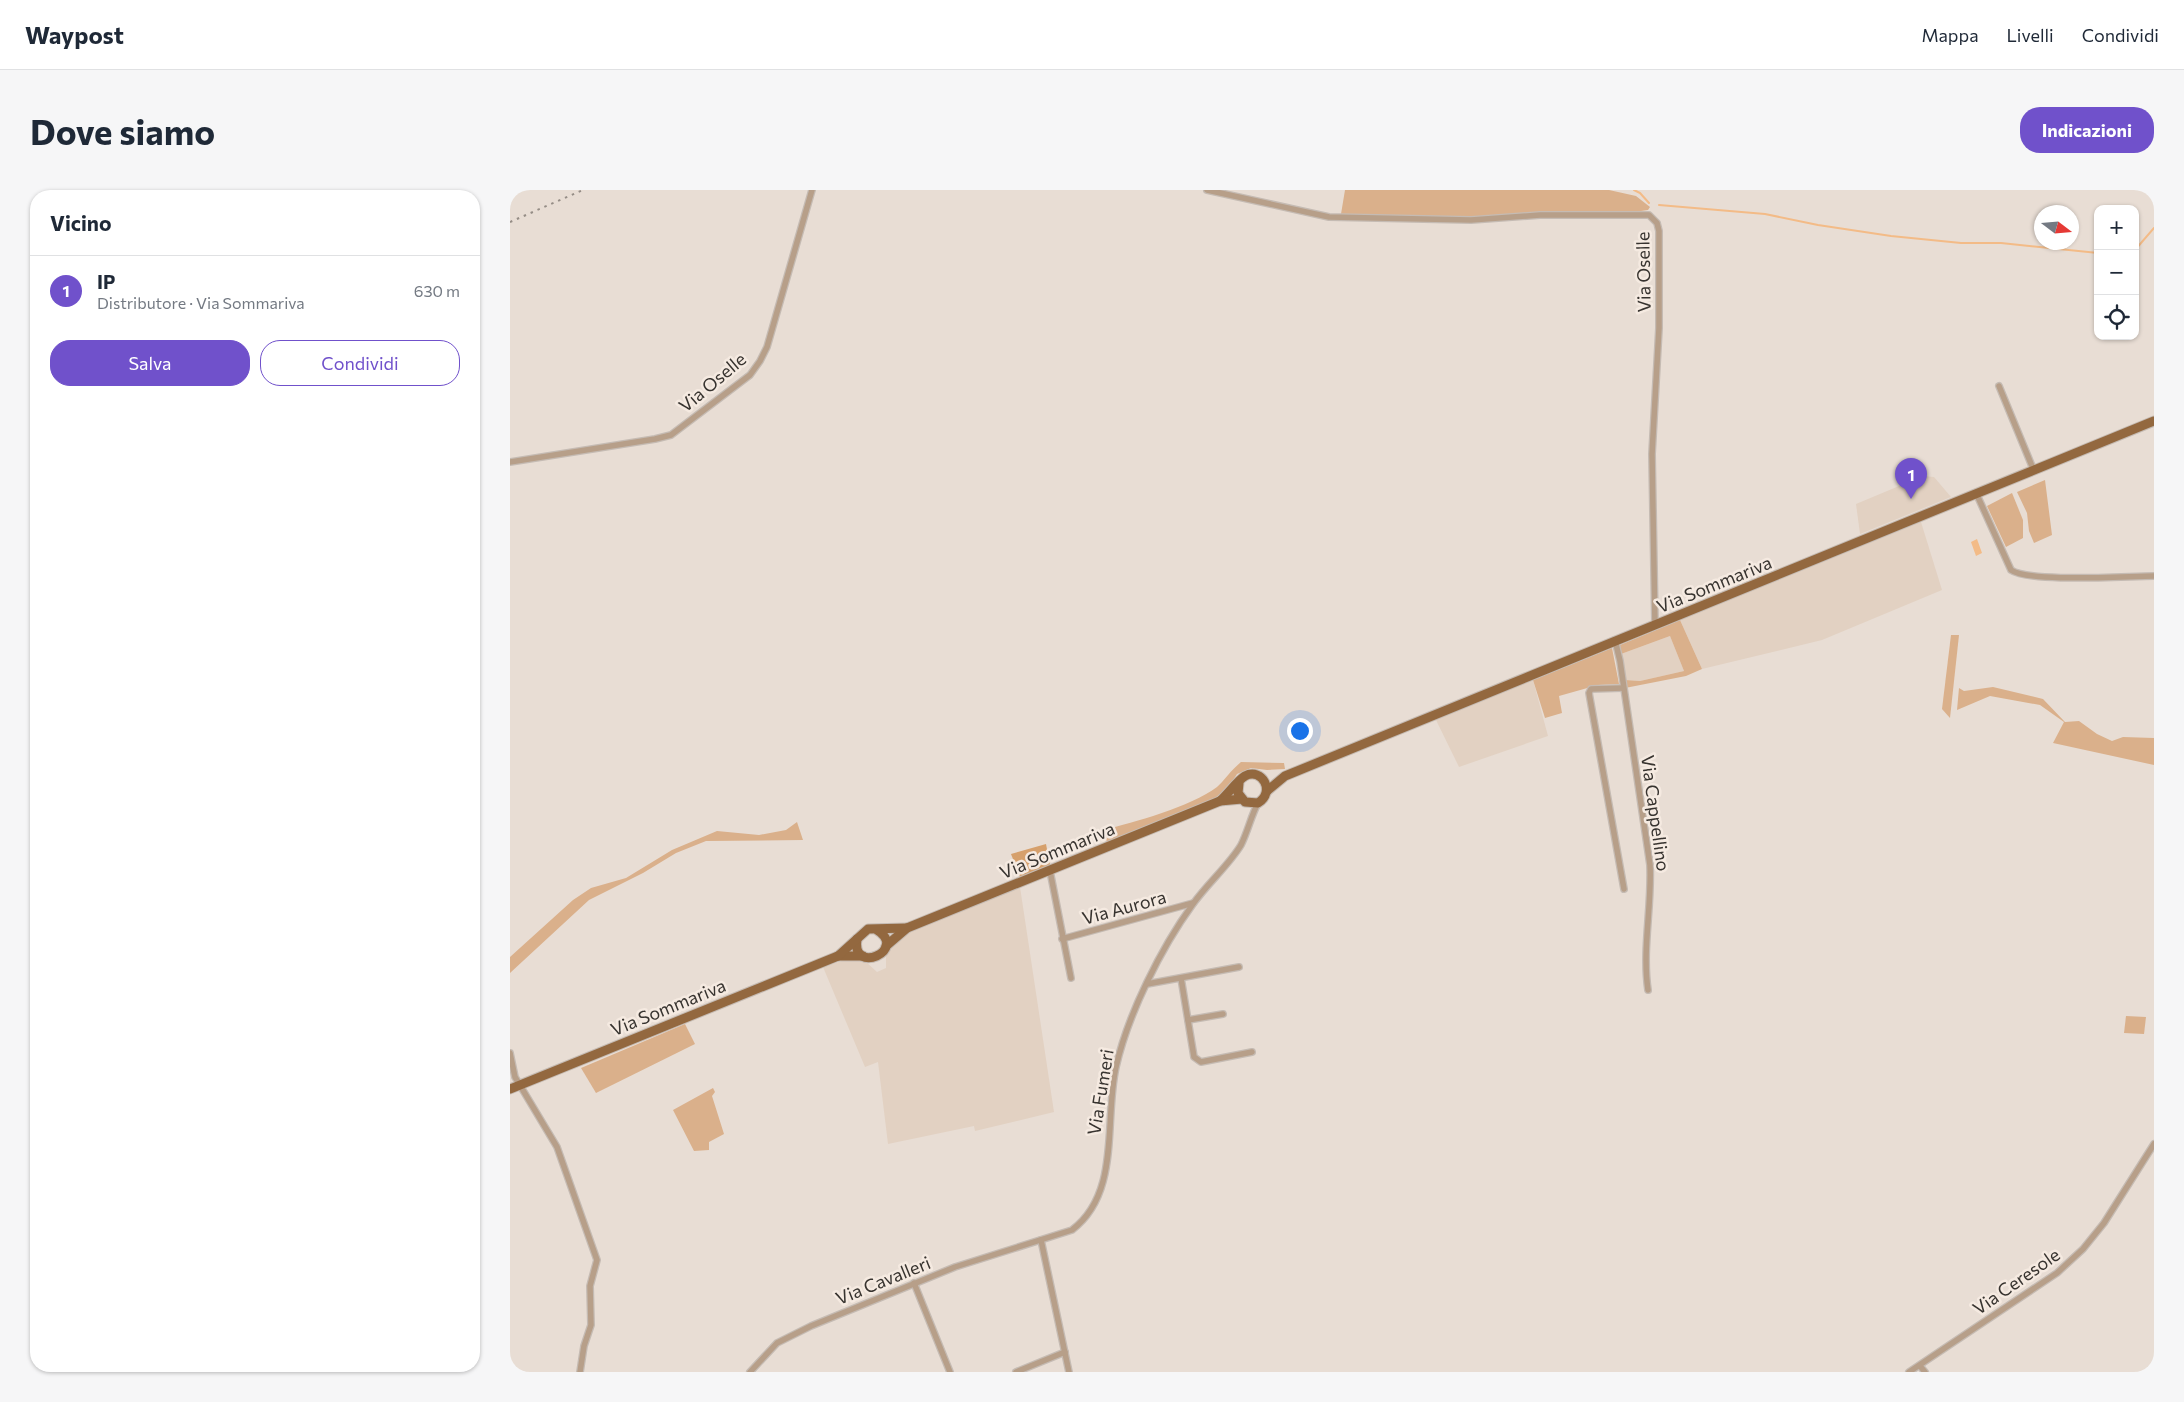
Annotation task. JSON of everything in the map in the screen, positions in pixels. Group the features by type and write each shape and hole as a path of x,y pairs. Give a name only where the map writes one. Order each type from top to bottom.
{"main road":[{"name":"Via Sommariva","path":"1267,791 1285,776 1615,640 1655,626 1977,495 2154,421"},
{"path":"1250,774 1260,777 1265,782 1267,791 1262,800 1258,803 1244,801 1238,793 1239,783 1250,774"},
{"name":"Via Sommariva","path":"1260,777 1285,776"},
{"name":"Via Sommariva","path":"877,930 906,928 1050,871 1220,801 1239,783"},
{"name":"Via Sommariva","path":"1220,801 1244,801"},
{"name":"Via Sommariva","path":"886,946 906,928"},
{"path":"868,929 877,930 884,936 886,946 884,951 877,957 863,956 857,948 857,939 868,929"},
{"name":"Via Sommariva","path":"510,1089 838,956 857,939"},
{"name":"Via Sommariva","path":"838,956 863,956"}],"street":[{"name":"Via Oselle","path":"510,462 670,435 750,375 767,347 812,190"},
{"name":"Via Oselle","path":"1207,190 1329,217 1471,220 1540,215 1649,216 1657,223 1659,231 1659,322 1652,454 1655,626"},
{"path":"1999,386 2034,471"},
{"path":"1977,495 2011,570 2016,574 2038,577 2154,576"},
{"name":"Via Cappellino","path":"1615,640 1620,661 1622,688 1650,865 1651,887 1645,970 1648,990"},
{"path":"1622,688 1597,688 1591,689 1589,693 1624,889"},
{"path":"1244,801 1251,815"},
{"name":"Via Fumeri","path":"1041,1240 1072,1230 1084,1221 1095,1206 1102,1187 1106,1161 1110,1101 1116,1067 1124,1040 1147,984 1168,941 1193,903 1240,846 1251,815 1258,803"},
{"path":"1050,871 1071,978"},
{"name":"Via Aurora","path":"1062,939 1193,903"},
{"path":"1147,984 1239,967"},
{"path":"1181,978 1194,1057 1197,1061 1201,1062 1252,1052"},
{"path":"1188,1020 1223,1014"},
{"path":"510,1053 515,1077 521,1084 557,1147 598,1260 590,1286 591,1325 584,1346 580,1372"},
{"name":"Via Ceresole","path":"1908,1372 1920,1366 2057,1273 2083,1249 2104,1223 2154,1144"},
{"path":"1041,1240 1069,1372"},
{"name":"Via Cavalleri","path":"750,1372 777,1343 811,1326 955,1267 1041,1240"},
{"path":"914,1283 950,1372"},
{"path":"1016,1372 1065,1352"},
{"path":"1920,1366 1925,1372"}],"shaded area":[{"path":"1345,190 1609,190 1636,196 1650,207 1648,210 1627,213 1549,212 1471,217 1341,214"},
{"path":"1923,476 1934,477 1951,497 1860,534 1856,504"},
{"path":"2045,480 2052,535 2034,543 2029,531 2027,513 2017,492"},
{"path":"2012,493 2023,520 2023,538 2006,547 1987,506"},
{"path":"1921,522 1942,590 1822,640 1702,669 1680,620"},
{"path":"1977,539 1982,553 1976,556 1971,542"},
{"path":"1680,620 1702,669 1686,676 1625,688 1625,680 1640,681 1684,671 1670,636 1621,654 1620,645"},
{"path":"1951,635 1959,635 1950,718 1942,709"},
{"path":"1670,636 1684,671 1640,681 1625,680 1621,654"},
{"path":"1612,648 1619,684 1598,685 1559,696 1562,713 1545,718 1533,680"},
{"path":"1533,680 1548,736 1459,767 1436,720"},
{"path":"1993,687 2043,699 2065,722 2079,721 2097,734 2112,741 2123,737 2154,738 2154,765 2053,743 2064,722 2040,705 1990,696 1957,710 1959,688 1964,691"},
{"path":"1241,762 1284,763 1285,769 1267,770 1251,768 1237,774 1228,788 1213,800 1107,842 1103,830 1146,818 1192,801 1217,787"},
{"path":"797,822 803,840 706,841 676,853 643,873 589,900 510,973 510,957 573,900 591,888 626,878 672,850 717,831 759,835 786,830"},
{"path":"1046,844 1050,865 1020,877 1011,854"},
{"path":"1020,887 1054,1112 975,1131 974,1126 888,1144 878,1062 865,1067 823,967 851,958 865,961 877,972 886,968 886,956 891,945 899,938 922,926"},
{"path":"2126,1016 2146,1017 2144,1034 2124,1033"},
{"path":"685,1024 695,1044 596,1093 581,1068"},
{"path":"713,1088 715,1092 712,1096 724,1134 709,1142 709,1150 694,1151 673,1110"}],"waterway":[{"path":"1634,190 1640,193 1649,203"},
{"path":"1659,205 1765,214 1818,225 1891,236 1961,243 2001,243 2094,253"},
{"path":"2139,245 2154,228"}],"railway":[{"path":"510,222 583,190"}],"place":[{"name":"IP","path":"1911,499"}]}
